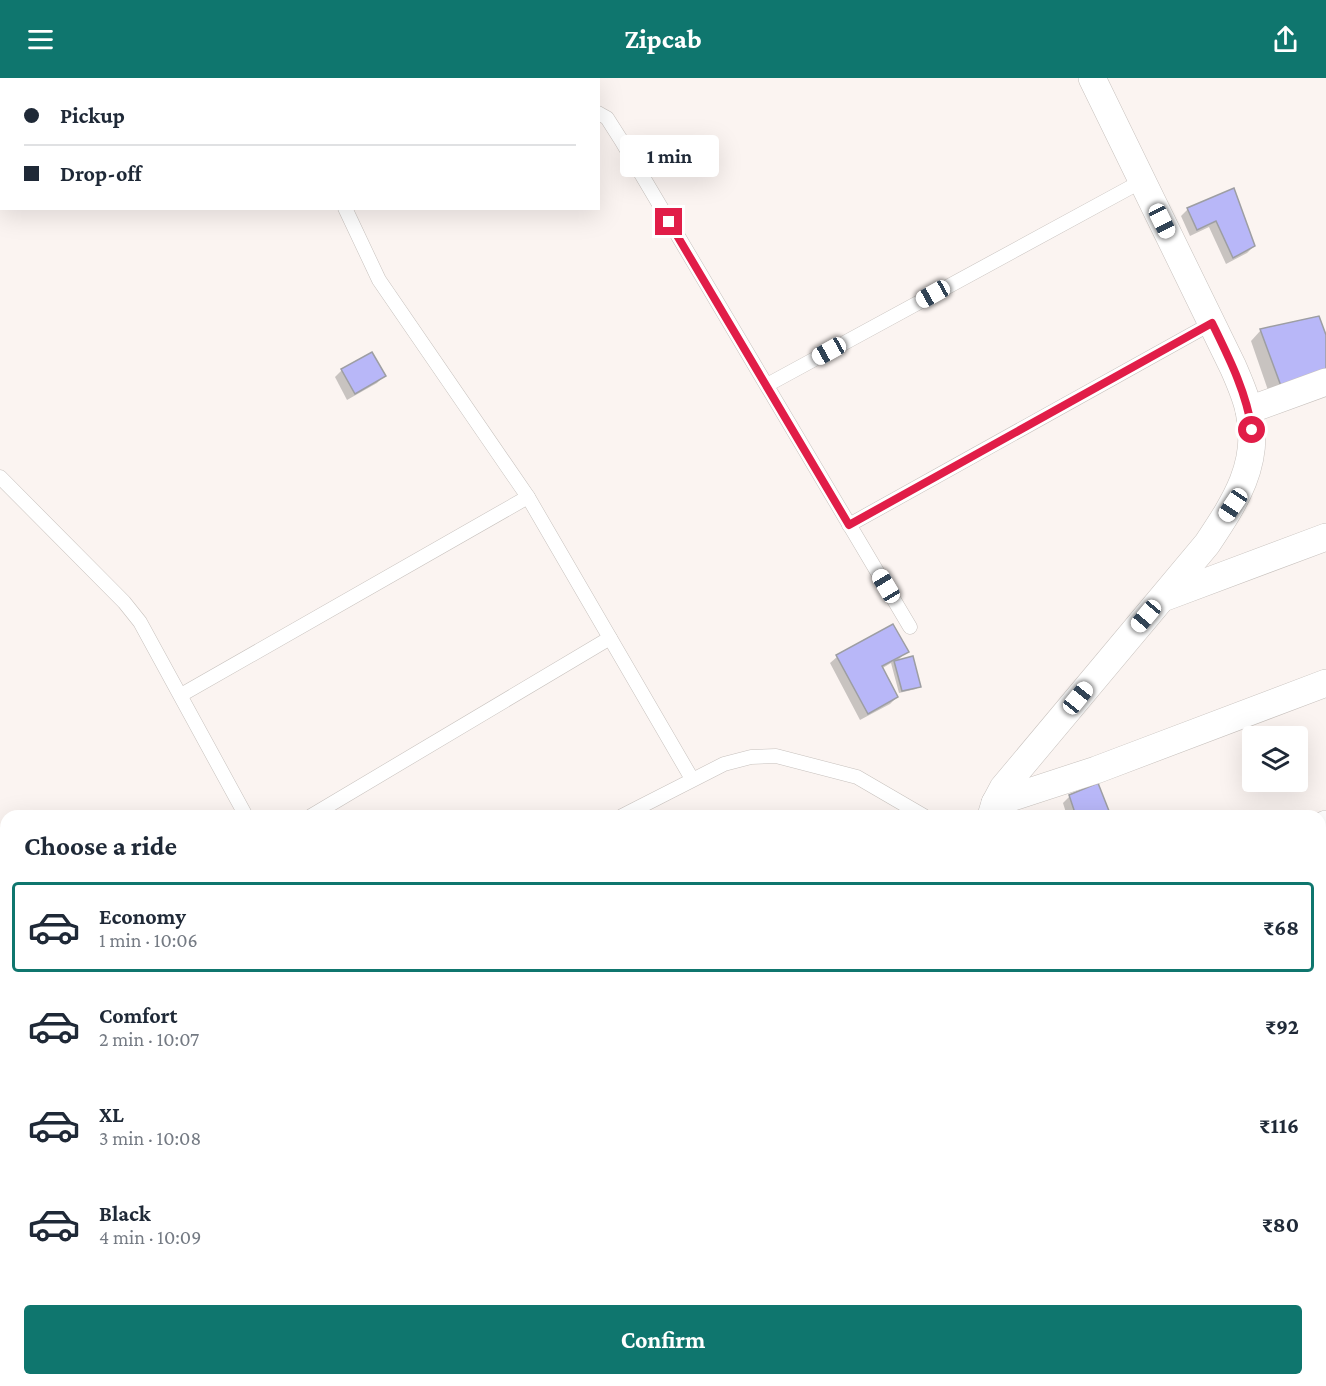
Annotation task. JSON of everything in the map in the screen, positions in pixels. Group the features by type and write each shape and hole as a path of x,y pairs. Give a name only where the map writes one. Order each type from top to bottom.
{"street":[{"path":"993,810 1003,788 1207,543 1233,505 1243,484 1252,448 1249,410 1233,367 1092,78"},
{"path":"1249,410 1326,382"},
{"path":"1159,599 1326,537"},
{"path":"993,810 1326,683"}],"lane":[{"path":"600,114 607,118 621,140 910,627"},
{"path":"767,386 1142,181"},
{"path":"351,210 379,280 528,497 692,779"},
{"path":"849,525 1212,323"},
{"path":"0,477 124,602 140,622 243,810"},
{"path":"181,695 528,497"},
{"path":"321,810 610,638"},
{"path":"633,810 724,764 751,757 776,756 857,777 914,810"}],"building":[{"path":"1234,188 1255,246 1233,258 1216,221 1197,230 1187,208"},
{"path":"1319,316 1326,335 1326,372 1281,386 1260,329"},
{"path":"372,352 386,376 355,394 341,369"},
{"path":"893,624 909,652 882,666 898,697 868,714 836,655"},
{"path":"913,656 921,687 902,691 894,661"},
{"path":"1098,783 1109,810 1074,810 1069,795"}],"route":[{"path":"669,222 849,525 1212,323 1244,396 1252,430"}]}
